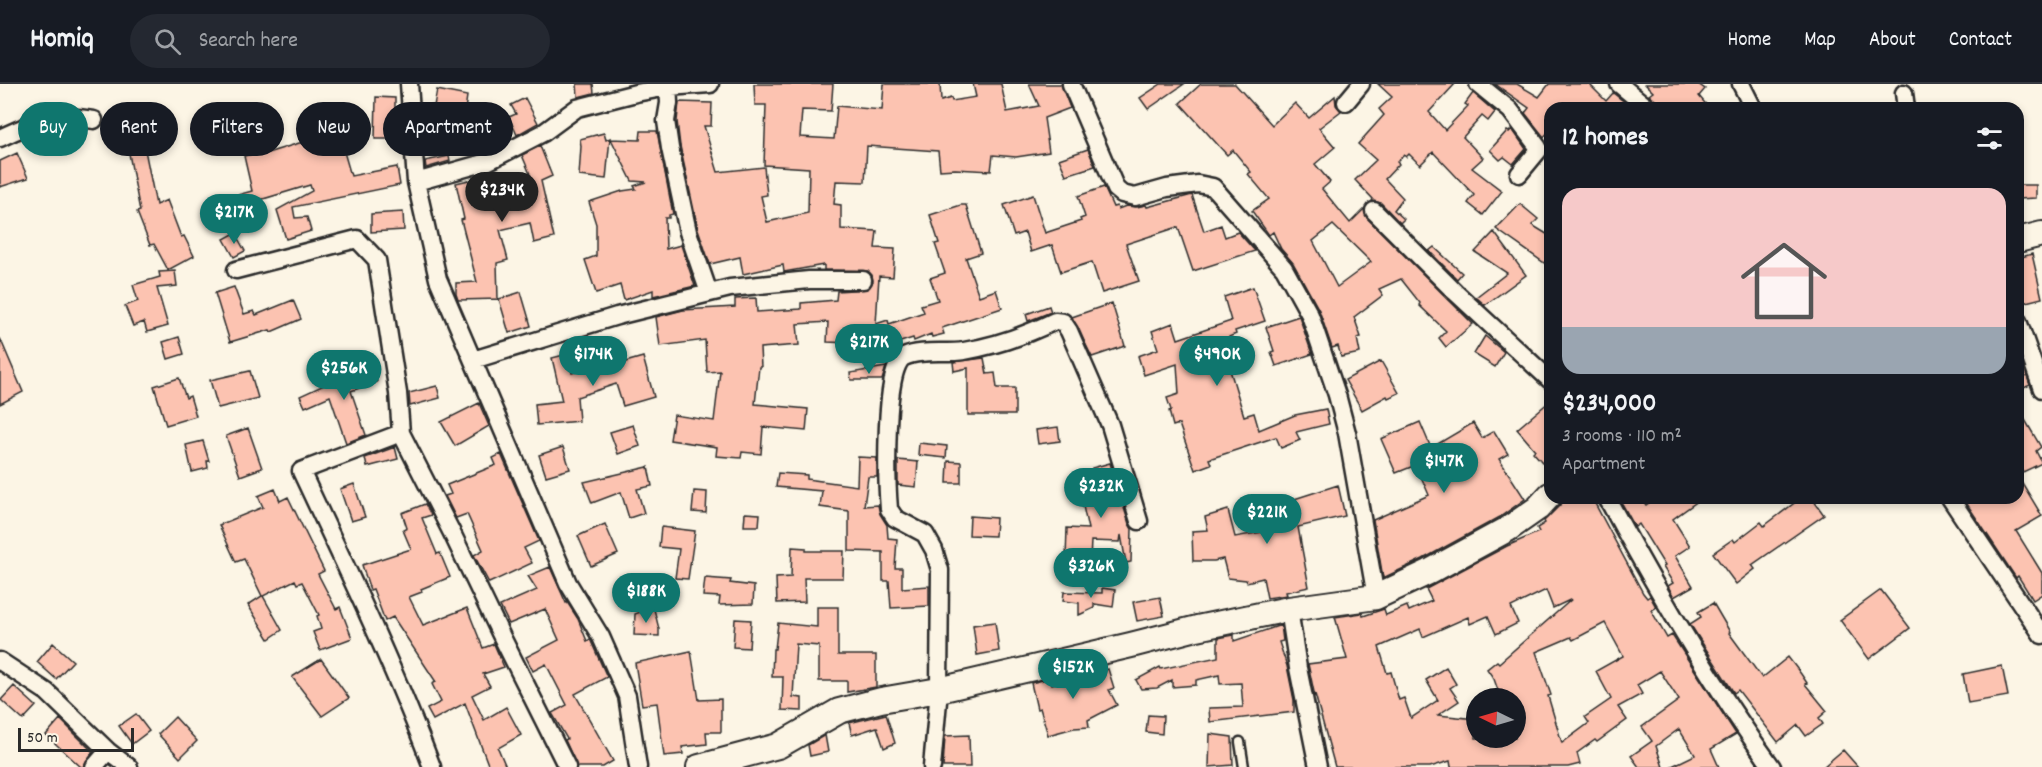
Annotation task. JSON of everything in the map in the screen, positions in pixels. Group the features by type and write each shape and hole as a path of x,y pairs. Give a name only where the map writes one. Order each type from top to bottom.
{"street":[{"path":"409,84 416,182 438,279 568,584 601,637 627,696 638,767"},
{"path":"416,182 487,162 543,132 577,108 668,86 710,84"},
{"path":"1071,84 1116,189 1122,194 1135,197 1167,188 1197,184 1212,187 1284,268 1310,315 1337,395 1347,434 1376,597"},
{"path":"1346,102 1361,84"},
{"path":"1478,84 1509,110 1538,147 1538,151 1519,174"},
{"path":"1619,84 1641,102"},
{"path":"1741,84 1750,102"},
{"path":"668,86 666,121 670,148 688,232 709,293"},
{"path":"0,138 28,124 48,118 78,117 94,120"},
{"path":"1374,211 1455,292 1544,374"},
{"path":"2024,238 2042,234"},
{"path":"236,270 357,239 377,260 398,393 401,433 452,531 502,638 567,767"},
{"path":"473,360 617,316 730,288 809,280 863,280"},
{"path":"932,767 939,690 940,570 934,550 925,534 895,518 889,509 887,437 893,379 898,362 905,357 918,354 992,346 1055,321 1063,322 1110,425 1139,521"},
{"path":"2024,338 2042,388"},
{"path":"401,433 301,471 373,624 410,708 432,767"},
{"path":"699,767 778,746 839,711 881,700 939,690 1197,628 1289,609 1376,597 1429,572 1508,529 1544,502"},
{"path":"1610,504 1650,577 1732,712 1772,767"},
{"path":"1954,504 2042,635"},
{"path":"1289,609 1318,767"},
{"path":"0,661 47,692 108,751 129,767"},
{"path":"93,767 108,751"}],"lane":[{"path":"1240,742 1244,767"}],"building":[{"path":"577,84 593,84 594,93 578,97"},
{"path":"754,84 833,84 831,111 802,110 800,137 834,139 837,106 882,110 884,84 940,84 941,101 951,98 952,101 976,97 973,84 1001,84 1007,112 1039,106 1029,84 1061,84 1070,108 1044,118 1049,152 1016,157 993,155 991,171 940,170 938,151 867,146 865,182 836,181 834,204 841,205 841,229 877,231 875,248 895,249 893,277 879,276 876,324 888,320 889,324 924,312 921,305 938,300 930,278 945,273 935,244 939,243 930,215 961,205 966,205 981,253 966,258 979,296 996,290 1002,308 942,328 944,334 932,337 931,334 914,341 913,338 891,345 891,351 869,358 869,349 850,351 850,343 827,342 828,322 797,324 799,345 760,348 761,367 759,367 755,404 808,409 806,431 763,427 761,454 742,452 741,458 716,456 717,447 670,440 674,415 714,421 720,371 707,372 705,340 660,346 656,317 683,310 735,307 735,299 756,298 757,312 801,309 801,303 836,300 837,291 868,289 873,281 868,271 824,270 824,265 784,272 783,265 743,274 740,257 710,264 698,229 680,146 677,121 679,102 712,103 711,126 704,126 718,172 764,167 767,195 761,196 767,222 808,213 809,168 764,165 766,105 755,105"},
{"path":"1161,84 1184,84 1148,109 1140,98"},
{"path":"1201,84 1235,84 1272,125 1295,103 1309,118 1335,96 1336,105 1341,111 1319,128 1335,147 1315,164 1330,182 1322,189 1350,223 1364,209 1367,218 1473,324 1446,347 1439,338 1446,331 1419,305 1420,303 1401,279 1379,289 1383,295 1354,317 1361,337 1357,338 1360,353 1341,357 1338,346 1332,348 1319,310 1293,263 1281,249 1273,232 1269,235 1252,211 1269,199 1248,174 1251,172 1233,150 1227,155 1180,103","holes":["1333,225 1371,262 1337,287 1313,241"]},
{"path":"1378,84 1455,84 1429,112 1445,130 1468,106 1465,104 1473,93 1495,112 1488,121 1482,116 1463,137 1483,158 1472,168 1502,191 1483,215 1468,203 1474,195 1433,152 1420,165 1409,154 1406,157 1404,155 1385,179 1403,198 1394,210 1404,219 1400,223 1381,203 1372,201 1373,199 1355,180 1376,160 1358,144 1384,115 1379,109 1392,97"},
{"path":"1495,84 1517,84 1539,97 1549,84 1589,84 1606,101 1613,93 1624,102 1544,102 1544,137 1525,113 1529,108"},
{"path":"1645,84 1698,84 1705,89 1699,96 1704,102 1656,102 1649,95 1653,92"},
{"path":"437,90 467,96 466,102 435,102"},
{"path":"376,97 395,98 395,102 383,102 383,139 375,139"},
{"path":"525,98 538,123 517,135 513,126 513,115 516,114 513,104"},
{"path":"1512,129 1526,149 1513,164 1504,157 1500,160 1490,150 1507,131"},
{"path":"641,131 657,131 673,214 665,218 666,249 681,245 695,286 653,296 653,290 624,300 620,285 596,293 585,260 596,256 596,224 589,202 622,191 636,189 634,186 646,182 632,181 611,139 640,140"},
{"path":"604,133 606,140 610,138 606,179 579,176 580,139"},
{"path":"296,144 296,156 345,156 351,176 397,167 400,185 293,207 295,218 307,217 311,231 286,239 277,210 312,191 310,185 230,209 227,198 252,191 244,156 284,156 284,148"},
{"path":"540,146 552,176 541,181 554,238 534,243 530,223 500,230 508,260 497,263 498,299 458,300 456,283 477,282 461,220 464,219 456,183 469,180 472,194 494,189 530,174 522,155"},
{"path":"1088,149 1095,166 1066,175 1059,159"},
{"path":"17,153 28,178 0,187 0,161"},
{"path":"129,156 146,156 156,205 167,200 181,237 184,236 194,256 168,270 154,244 150,245 137,212 140,211"},
{"path":"449,156 450,161 426,168 425,161"},
{"path":"2024,185 2036,185 2036,198 2024,199"},
{"path":"1104,187 1113,207 1117,206 1118,209 1126,206 1146,205 1147,207 1192,195 1204,231 1221,225 1225,237 1238,232 1255,251 1193,271 1178,227 1126,244 1139,281 1102,293 1092,262 1061,272 1052,245 1031,252 1025,232 1014,236 1004,205 1033,195 1045,233 1081,221 1080,219 1085,217 1078,196"},
{"path":"1520,204 1538,219 1532,225 1544,232 1544,263 1496,229"},
{"path":"403,212 404,230 371,232 371,214"},
{"path":"1494,232 1526,275 1485,305 1476,297 1507,273 1475,252"},
{"path":"235,233 245,251 234,257 224,239"},
{"path":"1434,247 1462,273 1457,279 1429,251"},
{"path":"2032,254 2042,298 2024,302 2024,256"},
{"path":"175,271 177,286 157,288 168,326 147,332 144,322 133,326 125,306 138,301 133,285 160,277 159,272"},
{"path":"234,287 244,314 254,311 256,315 293,300 301,319 271,332 270,330 230,342 215,293"},
{"path":"1253,287 1265,321 1235,331 1236,334 1229,337 1239,367 1230,370 1244,416 1254,413 1259,430 1295,415 1326,409 1329,424 1296,432 1300,440 1281,448 1276,437 1209,459 1211,464 1195,470 1179,424 1173,426 1169,411 1171,410 1167,398 1179,394 1177,364 1144,375 1138,356 1158,349 1152,331 1173,323 1178,339 1231,321 1224,297"},
{"path":"521,292 531,326 509,333 499,299"},
{"path":"1112,303 1125,346 1092,357 1072,317"},
{"path":"1049,306 1051,312 1028,321 1026,314"},
{"path":"1299,316 1312,354 1276,366 1266,327"},
{"path":"1485,336 1504,352 1495,367 1474,354"},
{"path":"179,337 184,354 168,359 163,342"},
{"path":"0,338 23,392 0,404"},
{"path":"568,354 572,373 607,362 608,367 643,357 654,397 623,406 616,384 577,397 579,421 537,425 535,404 562,401 552,358"},
{"path":"984,358 987,374 995,373 997,388 1015,388 1015,415 968,415 968,368 954,371 953,362"},
{"path":"1381,361 1399,393 1388,398 1387,396 1362,410 1345,380"},
{"path":"886,367 882,380 851,380 850,373"},
{"path":"373,368 377,382 351,391 366,435 346,443 330,396 305,407 300,396 350,373 351,376"},
{"path":"2024,368 2030,385 2024,388"},
{"path":"250,371 258,398 218,408 210,380"},
{"path":"179,378 186,398 190,396 196,416 166,425 154,386"},
{"path":"437,386 440,398 410,406 409,393"},
{"path":"479,403 489,426 455,446 441,422"},
{"path":"1544,406 1544,464 1533,452 1535,450 1517,429"},
{"path":"2024,418 2041,447 2036,451 2042,463 2024,472"},
{"path":"1420,422 1431,448 1473,423 1482,438 1494,431 1508,454 1499,459 1525,499 1500,517 1383,578 1373,520 1429,495 1416,465 1396,473 1381,439"},
{"path":"633,425 640,446 618,454 610,432"},
{"path":"1058,427 1060,441 1038,444 1036,430"},
{"path":"248,428 262,468 240,476 226,436"},
{"path":"203,441 209,461 207,461 208,468 192,472 186,445"},
{"path":"919,443 947,446 946,458 918,455"},
{"path":"395,447 398,459 367,467 365,458"},
{"path":"563,447 570,469 546,476 539,455"},
{"path":"501,454 539,541 524,548 532,563 489,583 474,555 483,550 467,514 456,518 445,496 451,494 447,485 496,465 493,458"},
{"path":"858,457 877,458 877,477 868,477 864,506 878,505 880,514 887,525 888,538 897,539 895,568 902,568 902,588 929,586 929,606 891,608 889,581 883,581 883,552 849,551 849,511 820,507 822,491 776,487 778,473 807,475 807,479 857,486"},
{"path":"898,460 918,462 916,487 898,485"},
{"path":"948,461 961,462 961,483 947,483"},
{"path":"1110,463 1132,529 1131,562 1126,563 1121,535 1120,542 1091,541 1090,560 1066,559 1067,528 1088,529 1081,497 1100,493 1092,468"},
{"path":"648,467 652,486 637,489 644,513 629,518 621,492 592,503 584,482"},
{"path":"354,484 365,517 351,521 340,489"},
{"path":"1338,485 1345,516 1298,527 1309,587 1286,592 1287,595 1267,598 1263,578 1247,582 1228,578 1223,559 1193,561 1192,531 1208,530 1205,517 1228,510 1235,537 1296,526 1288,501"},
{"path":"2024,486 2042,516 2016,531 2042,573 2042,594 2033,600 2018,576 2016,578 1967,504 2024,504"},
{"path":"275,489 280,501 288,497 324,571 318,574 336,609 340,607 352,638 320,650 313,632 321,629 317,616 319,615 302,582 297,584 295,580 263,596 282,630 269,639 248,605 262,596 244,559 236,562 219,525 263,507 258,496"},
{"path":"694,491 707,492 706,513 692,512"},
{"path":"425,504 431,515 422,518 437,554 440,553 450,577 421,589 422,592 409,597 423,625 467,608 483,648 494,644 504,667 483,674 490,686 472,695 484,720 506,707 521,735 498,748 506,767 489,767 465,703 433,720 427,709 441,702 432,684 436,682 393,617 385,621 373,589 370,590 362,565 411,549 403,530 407,528 402,513"},
{"path":"1561,504 1595,504 1643,593 1647,598 1650,596 1656,607 1651,610 1667,638 1672,635 1736,734 1711,749 1719,767 1670,767 1695,755 1679,729 1656,746 1663,767 1639,767 1631,756 1652,741 1642,727 1679,700 1660,671 1637,685 1642,694 1618,707 1627,720 1597,742 1595,740 1577,753 1580,764 1568,767 1451,767 1450,761 1430,767 1335,767 1308,664 1347,659 1335,617 1362,613 1363,616 1384,609 1386,615 1407,606 1409,611 1432,601 1426,589 1507,546 1539,532 1537,528 1545,523 1544,521","holes":["1546,590 1553,608 1572,599 1499,663 1497,661 1487,669 1497,688 1526,688 1526,748 1466,748 1466,718 1438,715 1459,701 1450,688 1456,684 1446,667 1426,680 1438,700 1411,718 1404,698 1399,700 1391,672 1387,673 1379,647 1420,629 1423,637 1468,617 1470,624 1488,616 1496,634 1518,623 1511,607","1605,623 1623,656 1596,671 1611,699 1585,717 1589,723 1562,743 1548,696 1551,695 1536,652 1571,637 1573,640"]},
{"path":"1622,504 1694,504 1673,519 1690,546 1675,556 1693,586 1674,597 1668,586 1673,583 1663,567 1665,566 1639,524 1635,527"},
{"path":"1793,504 1816,504 1824,515 1752,565 1755,569 1736,584 1713,553 1733,539 1735,542 1761,522 1764,526"},
{"path":"745,513 760,514 759,526 744,526"},
{"path":"970,516 996,518 995,536 969,535"},
{"path":"605,524 618,554 591,566 578,536"},
{"path":"661,527 695,531 688,579 675,578 679,549 659,547"},
{"path":"792,547 806,548 806,551 844,551 843,578 804,578 805,602 777,603 776,578 791,577"},
{"path":"550,567 587,641 590,639 607,677 575,694 613,761 603,767 577,767 565,740 567,739 552,713 567,705 546,664 533,671 526,657 559,640 545,609 509,624 500,606 537,590 528,576"},
{"path":"705,578 731,580 730,583 754,586 753,604 719,605 720,597 703,596"},
{"path":"1102,588 1115,590 1113,607 1094,604 1094,608 1079,615 1079,603 1063,601 1064,592 1102,593"},
{"path":"1881,590 1910,628 1869,659 1840,620"},
{"path":"1160,597 1164,616 1137,621 1133,602"},
{"path":"1713,603 1729,633 1762,678 1788,657 1807,683 1805,684 1827,711 1819,718 1823,724 1806,736 1798,725 1778,742 1738,690 1734,693 1690,624 1701,617 1698,612"},
{"path":"817,607 838,607 838,655 876,655 876,687 847,692 847,681 819,681 819,646 796,644 793,697 802,698 802,711 782,710 783,677 772,677 773,649 775,649 778,623 817,627"},
{"path":"654,609 659,636 634,635 635,614"},
{"path":"735,619 751,620 749,648 733,647"},
{"path":"995,622 999,651 977,655 973,625"},
{"path":"1281,625 1283,641 1279,642 1287,666 1294,700 1294,712 1210,722 1209,708 1243,707 1241,683 1220,684 1219,675 1196,680 1196,685 1172,687 1172,680 1157,688 1141,689 1136,680 1160,667 1161,669 1218,657 1218,638 1234,635 1234,641"},
{"path":"53,643 73,661 56,679 37,662"},
{"path":"691,651 699,700 721,699 721,732 706,732 707,744 682,747 683,754 664,756 657,703 642,705 635,663"},
{"path":"321,659 349,698 322,716 292,677"},
{"path":"2002,666 2008,696 1968,703 1963,674"},
{"path":"1108,669 1114,688 1109,690 1117,705 1088,720 1089,727 1074,728 1048,735 1040,708 1037,709 1031,683 1051,678 1052,684 1082,673 1082,678"},
{"path":"14,686 36,706 23,720 1,700"},
{"path":"136,714 149,731 132,744 119,726"},
{"path":"886,714 895,743 884,748 877,727 852,735 849,723"},
{"path":"1148,715 1163,716 1162,734 1146,732"},
{"path":"175,717 197,741 180,758 158,734"},
{"path":"60,719 93,752 84,767 81,767 46,735"},
{"path":"1210,734 1232,737 1233,765 1209,767"},
{"path":"825,735 828,752 810,756 808,745"},
{"path":"969,735 970,767 943,767 945,736"},
{"path":"1843,750 1858,767 1823,767"}]}
